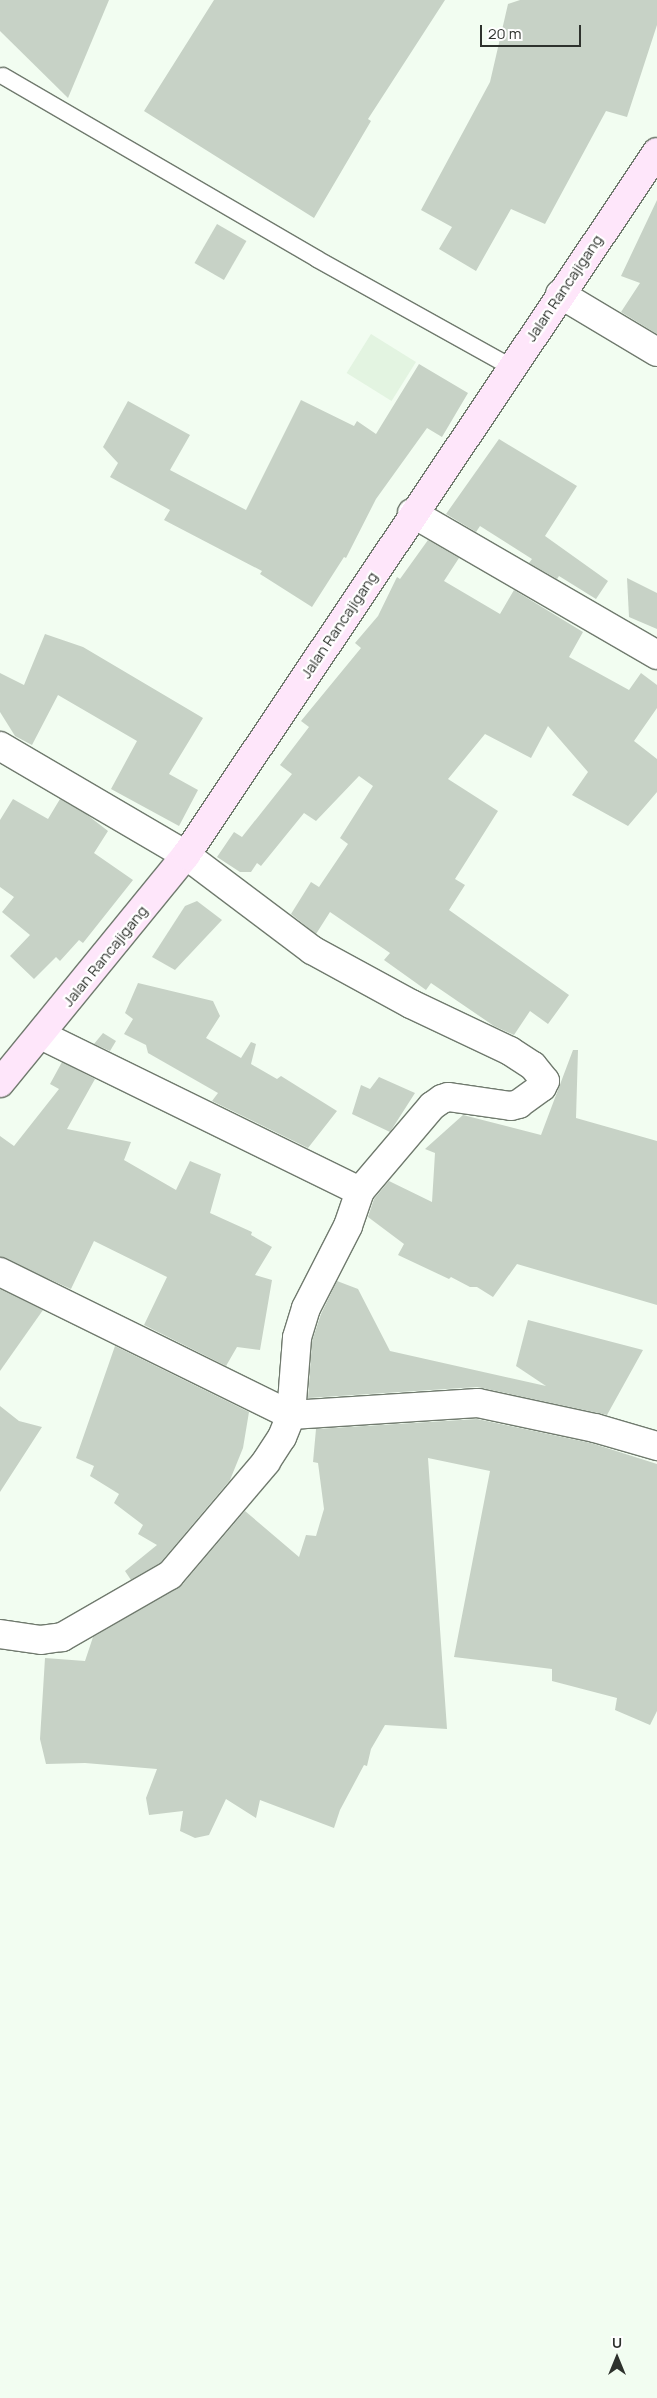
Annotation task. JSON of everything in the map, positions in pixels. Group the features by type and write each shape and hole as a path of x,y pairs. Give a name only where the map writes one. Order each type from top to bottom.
{"main road":[{"name":"Jalan Rancajigang","path":"0,1083 186,855 412,513 657,152"}],"street":[{"path":"560,294 657,352"},
{"path":"412,513 657,655"},
{"path":"0,746 186,855 312,950 411,1004 510,1051 533,1066 545,1081 542,1088 519,1104 511,1106 448,1097 442,1099 432,1106 360,1191 348,1226 306,1308 297,1338 291,1415 282,1437 266,1462 170,1575 62,1637 41,1640 0,1634"},
{"path":"41,1035 360,1191"},
{"path":"0,1272 291,1415 478,1403 595,1428 657,1446"}],"lane":[{"path":"3,76 316,259 510,367"}],"shaded area":[{"path":"371,334 416,362 392,401 347,373"}],"building":[{"path":"0,0 109,0 68,98 0,31"},
{"path":"214,0 445,0 368,119 371,121 314,218 144,111"},
{"path":"520,0 657,0 657,25 627,117 606,111 545,224 511,209 476,271 439,249 452,227 421,210 490,82 508,4"},
{"path":"657,200 657,334 621,312 640,283 621,276"},
{"path":"217,224 246,241 224,280 194,263"},
{"path":"419,364 468,393 442,437 427,428 376,499 346,558 344,557 312,607 260,574 262,571 164,520 170,510 110,477 118,463 103,447 128,401 190,435 170,470 246,510 301,400 354,426 357,421 376,434"},
{"path":"499,439 577,486 545,536 608,581 596,599 559,576 557,579 529,563 532,559 480,526 476,532 446,514"},
{"path":"428,540 459,558 444,581 500,614 514,590 583,632 569,657 629,690 641,673 657,685 657,708 634,741 657,759 657,792 628,826 572,795 588,772 548,726 531,758 485,734 448,779 498,811 455,879 465,885 449,910 569,995 548,1024 530,1011 514,1035 494,1026 431,983 426,990 384,960 390,953 330,912 316,934 291,914 311,882 319,887 348,844 340,838 373,786 359,776 316,821 304,813 261,866 257,863 251,872 240,872 217,857 234,832 242,837 292,774 280,765 309,727 301,721 361,648 355,643 378,616 397,577 400,579"},
{"path":"627,578 657,593 657,629 629,617"},
{"path":"45,634 83,647 203,718 169,774 198,790 179,826 111,789 137,741 58,695 32,745 15,736 0,712 0,673 24,685"},
{"path":"13,799 48,819 60,799 86,814 108,831 94,853 133,880 83,943 79,940 60,961 56,957 34,979 10,956 30,935 2,912 14,897 0,887 0,820"},
{"path":"197,901 222,920 175,970 152,957 185,906"},
{"path":"138,983 213,1001 220,1016 206,1038 241,1058 251,1042 256,1044 251,1064 277,1079 281,1076 337,1111 308,1148 212,1101 218,1093 148,1053 146,1045 124,1034 133,1019 125,1013"},
{"path":"103,1033 116,1041 110,1051 94,1044"},
{"path":"573,1050 578,1050 576,1118 657,1141 657,1305 517,1264 493,1297 477,1287 470,1287 451,1277 449,1279 398,1255 404,1244 368,1217 374,1199 389,1181 432,1202 435,1153 425,1149 463,1115 541,1135"},
{"path":"62,1062 95,1079 67,1129 131,1142 124,1160 176,1190 190,1161 221,1174 210,1213 252,1232 251,1235 272,1247 255,1275 272,1280 260,1350 237,1347 226,1366 144,1325 167,1277 94,1241 71,1289 0,1257 0,1136 14,1146 59,1089 50,1084"},
{"path":"379,1077 415,1093 390,1132 352,1114 361,1085 370,1089"},
{"path":"337,1281 358,1289 390,1351 546,1386 516,1366 528,1320 643,1350 607,1415 477,1387 308,1398 312,1341 321,1314"},
{"path":"0,1289 43,1310 0,1371"},
{"path":"115,1346 249,1412 243,1448 230,1480 160,1563 131,1580 125,1571 157,1545 138,1534 143,1525 114,1503 119,1494 90,1476 94,1466 76,1458"},
{"path":"0,1406 19,1421 42,1427 0,1492"},
{"path":"477,1419 591,1443 657,1464 657,1711 650,1725 615,1710 617,1698 552,1681 552,1669 454,1657 490,1471 428,1458 447,1729 385,1725 371,1749 367,1766 364,1765 340,1810 334,1828 260,1800 256,1818 226,1799 209,1835 195,1838 180,1831 183,1811 149,1815 146,1798 157,1769 85,1763 46,1764 40,1739 45,1658 85,1661 93,1637 182,1585 245,1511 299,1557 306,1535 316,1536 324,1509 318,1463 313,1462 316,1429"}]}
